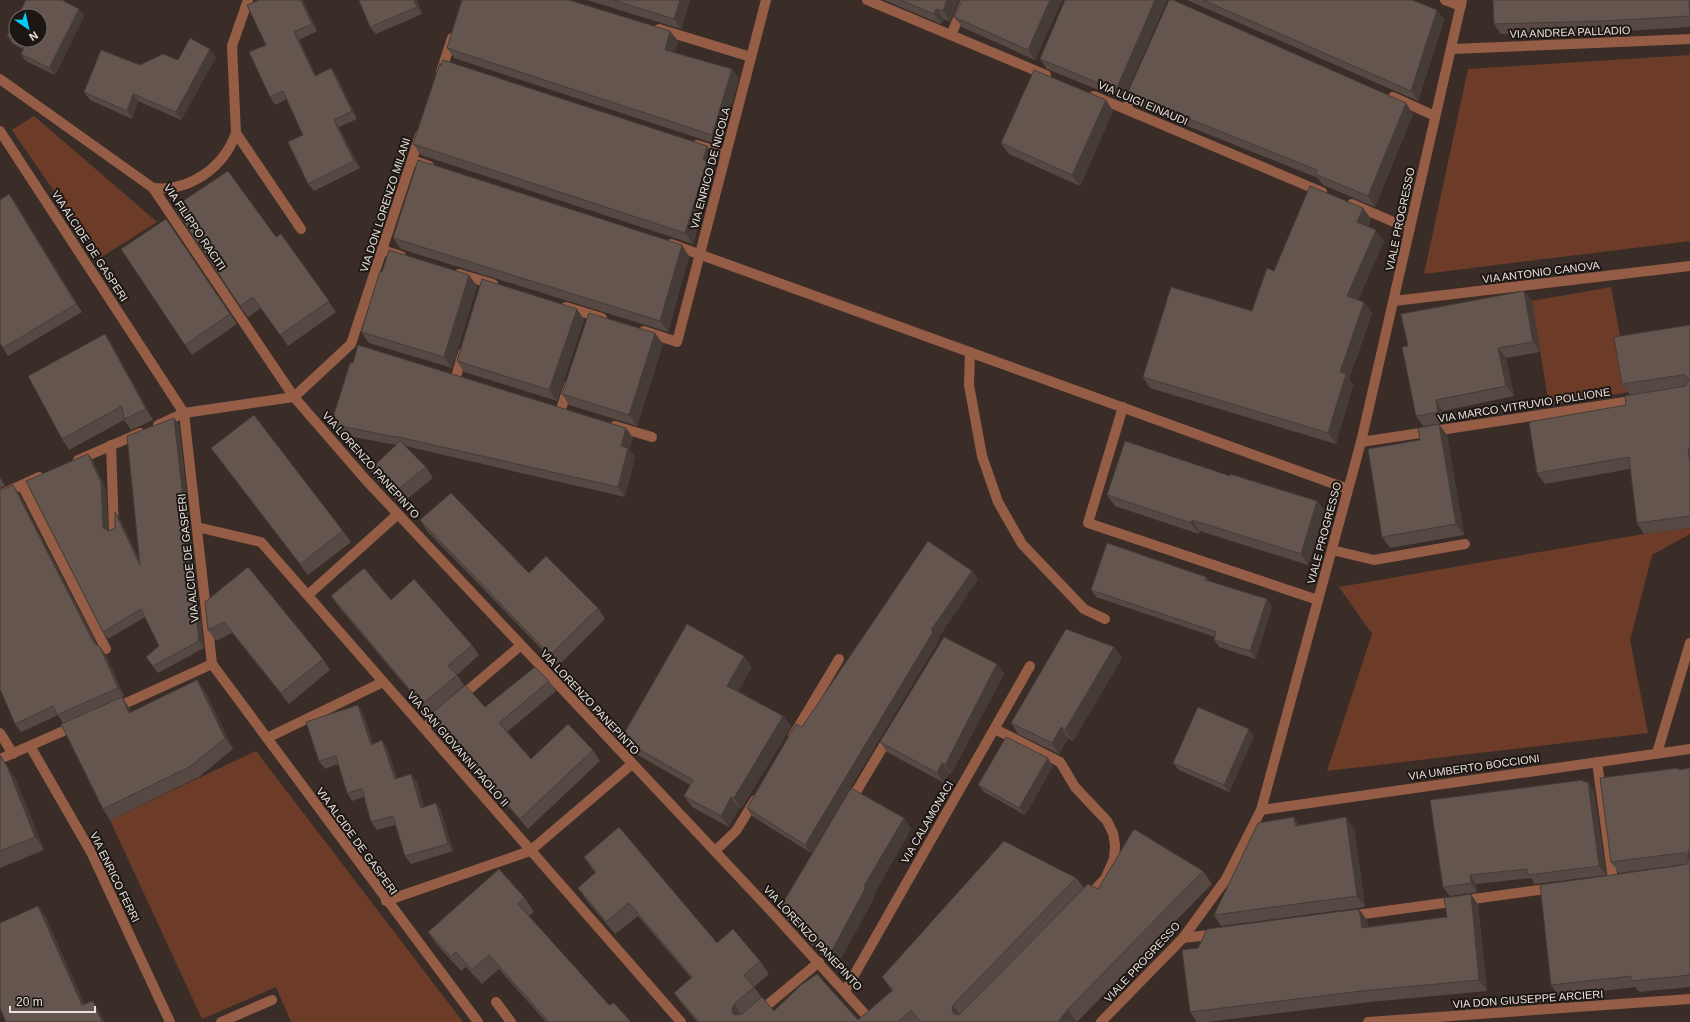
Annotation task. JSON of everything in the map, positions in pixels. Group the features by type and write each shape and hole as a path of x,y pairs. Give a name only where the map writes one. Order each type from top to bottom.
{"street":[{"path":"153,188 167,189 181,186 206,172 225,155 236,133 232,46 248,0"},
{"name":"VIA ENRICO DE NICOLA","path":"635,328 677,342 766,0"},
{"path":"867,0 951,35 1038,68 1058,80"},
{"path":"951,35 966,0"},
{"path":"1445,0 1461,3"},
{"name":"VIALE PROGRESSO","path":"1101,1022 1183,938 1226,879 1261,810 1361,442 1435,116 1452,49 1461,3"},
{"path":"647,25 751,57"},
{"path":"437,85 448,63 456,28"},
{"name":"VIA ANDREA PALLADIO","path":"1452,49 1690,39"},
{"path":"1126,109 1142,73"},
{"name":"VIA FILIPPO RACITI","path":"0,79 153,188 294,397"},
{"name":"VIA LUIGI EINAUDI","path":"1085,92 1330,195"},
{"path":"1384,93 1435,116"},
{"name":"VIA DON LORENZO MILANI","path":"294,397 355,346 382,250 425,122"},
{"name":"VIA ALCIDE DE GASPERI","path":"0,132 184,413 212,664 478,1022"},
{"path":"236,133 301,229"},
{"path":"689,142 726,154"},
{"path":"412,160 442,170"},
{"path":"1344,201 1410,229"},
{"path":"662,241 700,253 1348,489"},
{"path":"382,250 412,259"},
{"name":"VIA ANTONIO CANOVA","path":"1394,301 1690,266"},
{"path":"448,270 484,286 499,286"},
{"path":"557,304 592,319 614,322"},
{"path":"456,377 467,340"},
{"path":"970,352 969,385 982,456 998,502 1022,544 1084,609 1105,619"},
{"path":"561,409 573,373"},
{"path":"70,464 184,413 294,397"},
{"name":"VIA LORENZO PANEPINTO","path":"294,397 398,514 520,646 819,962 872,1022"},
{"name":"VIA MARCO VITRUVIO POLLIONE","path":"1361,442 1651,398"},
{"path":"1123,407 1088,523 1318,600"},
{"path":"606,423 652,437"},
{"path":"111,445 114,532"},
{"path":"0,495 50,472"},
{"path":"22,485 106,649"},
{"path":"308,595 398,514"},
{"name":"VIA SAN GIOVANNI PAOLO II","path":"197,527 261,542 681,1022"},
{"path":"1332,550 1374,560 1465,544"},
{"path":"1657,753 1690,643"},
{"path":"424,728 520,646"},
{"path":"788,745 839,659"},
{"path":"103,713 212,664"},
{"name":"VIA CALAMONACI","path":"845,991 1030,666"},
{"path":"267,738 383,682"},
{"path":"0,760 88,720"},
{"path":"846,808 896,726"},
{"path":"995,728 1060,762 1075,787 1107,821 1114,839 1114,859 1105,879 1083,902"},
{"path":"0,733 13,754"},
{"name":"VIA ENRICO FERRI","path":"30,746 91,852 170,1022"},
{"name":"VIA UMBERTO BOCCIONI","path":"1261,810 1690,749"},
{"path":"1597,762 1613,880"},
{"path":"386,900 530,850 632,764"},
{"path":"715,851 736,831 760,791"},
{"path":"1339,917 1566,887"},
{"path":"772,912 782,904"},
{"path":"1183,938 1230,932"},
{"path":"747,1022 819,962"},
{"name":"VIA DON GIUSEPPE ARCIERI","path":"1368,1022 1690,999"},
{"path":"221,1022 272,1000"},
{"path":"496,1002 511,1022"}],"shaded area":[{"path":"1690,55 1690,241 1424,274 1468,69"},
{"path":"34,116 157,222 100,258 12,130"},
{"path":"1611,287 1630,392 1549,405 1532,301"},
{"path":"1690,528 1690,534 1652,555 1630,640 1648,733 1327,771 1372,634 1339,587 1644,534"},
{"path":"256,751 463,1022 291,1022 276,987 202,1019 110,820"}],"building":[{"path":"26,0 62,0 79,9 49,68 21,54 24,48 48,48 48,8 22,8"},
{"path":"259,0 301,0 312,24 294,32 315,76 331,68 352,111 334,120 354,161 308,184 288,142 303,135 283,91 270,97 249,52 266,45 247,5"},
{"path":"359,0 414,0 417,7 370,27"},
{"path":"462,0 569,0 670,31 665,50 732,69 712,135 447,48"},
{"path":"613,0 680,0 674,19"},
{"path":"901,0 947,0 943,11 936,9 934,14"},
{"path":"962,0 1050,0 1028,50 954,17"},
{"path":"1065,0 1155,0 1116,90 1040,59"},
{"path":"1169,0 1173,0 1406,103 1368,196 1315,174 1317,170 1127,94"},
{"path":"1203,0 1412,0 1437,10 1411,91"},
{"path":"1493,0 1689,0 1690,16 1604,21 1494,24"},
{"path":"190,38 210,49 176,112 133,94 127,111 84,92 101,50 140,65 163,54 178,60"},
{"path":"443,60 707,146 703,160 707,161 685,233 413,144 440,63 441,66"},
{"path":"1034,70 1106,100 1072,175 1001,143"},
{"path":"418,160 682,245 660,321 393,238"},
{"path":"228,171 276,237 281,234 329,301 280,335 253,297 240,306 176,210 185,204 183,201"},
{"path":"1310,186 1363,208 1357,222 1376,230 1347,296 1364,302 1340,372 1346,374 1328,433 1143,377 1171,287 1252,311 1267,268 1274,271"},
{"path":"9,194 76,304 3,348 0,343 0,200"},
{"path":"166,219 230,314 185,345 121,249"},
{"path":"389,250 469,275 444,357 361,332 380,271 382,272"},
{"path":"482,279 577,309 549,390 457,361"},
{"path":"1524,291 1533,342 1498,348 1506,386 1436,400 1438,412 1416,416 1402,347 1408,346 1401,314"},
{"path":"589,313 655,333 629,415 562,394"},
{"path":"1690,325 1690,448 1688,448 1690,465 1690,516 1637,523 1629,457 1537,473 1529,422 1626,405 1625,396 1686,386 1689,380 1685,375 1622,384 1614,337"},
{"path":"105,334 146,409 124,419 122,406 62,439 28,376"},
{"path":"358,345 626,428 621,446 628,448 618,487 394,436 395,437 331,424 350,363 353,363"},
{"path":"254,415 343,531 300,564 211,448"},
{"path":"174,418 199,641 153,666 146,657 159,646 141,609 103,632 26,481 88,454 101,482 103,528 109,531 115,528 115,512 140,565 127,436"},
{"path":"1439,424 1456,524 1382,537 1368,449 1420,440 1418,428"},
{"path":"400,441 426,467 393,493 370,470"},
{"path":"1125,441 1230,476 1230,474 1317,501 1301,554 1192,520 1191,523 1107,495"},
{"path":"13,485 94,643 100,647 118,688 57,715 53,706 15,724 0,689 0,491"},
{"path":"451,493 529,573 546,556 598,608 550,655 420,520"},
{"path":"928,541 972,571 931,630 933,632 805,845 747,808 796,724 802,727"},
{"path":"1107,543 1206,577 1205,580 1267,599 1250,651 1214,640 1216,632 1091,590"},
{"path":"248,567 323,659 281,693 224,622 208,630 205,602"},
{"path":"364,568 391,600 414,579 472,645 448,666 457,675 422,704 331,596"},
{"path":"687,624 744,656 727,686 783,716 734,798 731,797 721,816 684,796 693,780 621,739"},
{"path":"1066,629 1114,647 1065,730 1061,727 1052,743 1011,723"},
{"path":"944,637 997,664 945,765 942,763 937,773 880,742"},
{"path":"535,667 549,681 499,723 531,759 568,724 593,750 520,819 436,723 437,722 431,714 465,685 485,707"},
{"path":"197,680 225,738 191,766 103,809 61,724 122,697 129,713"},
{"path":"358,705 371,745 382,740 395,779 411,774 421,808 436,803 448,844 405,856 393,816 371,822 362,789 347,793 336,756 319,761 306,722"},
{"path":"1198,707 1249,729 1224,785 1173,763"},
{"path":"1006,737 1048,758 1019,808 978,785"},
{"path":"0,755 7,766 35,837 0,851"},
{"path":"1679,768 1679,770 1690,768 1690,850 1688,850 1688,857 1685,853 1681,853 1611,862 1600,778"},
{"path":"1583,780 1583,782 1588,782 1599,866 1528,875 1527,869 1470,875 1471,883 1443,887 1430,800"},
{"path":"851,788 904,818 864,886 866,887 828,958 780,908"},
{"path":"1294,817 1296,826 1346,817 1357,896 1214,915 1258,823"},
{"path":"619,827 717,943 733,929 760,961 744,975 754,987 734,1004 732,1010 733,1014 736,1015 742,1014 762,997 774,1011 801,985 817,974 858,1020 893,990 882,977 1004,841 1076,878 953,1005 952,1011 954,1014 959,1015 1088,884 1098,889 1134,829 1203,871 1068,1009 1058,1022 921,1022 911,1010 898,1022 699,1022 674,993 692,977 629,903 606,922 578,888 596,872 584,857"},
{"path":"1689,859 1690,975 1631,981 1631,976 1551,985 1540,885 1683,865 1687,864"},
{"path":"499,869 524,897 518,904 609,1005 614,1003 631,1022 549,1022 489,955 472,970 456,952 451,957 428,932"},
{"path":"1471,894 1479,980 1362,991 1190,1012 1182,950 1198,948 1207,929 1359,909 1362,928 1447,917 1444,898"},
{"path":"38,906 82,1005 93,1001 102,1022 6,1022 0,1008 0,923"}]}
